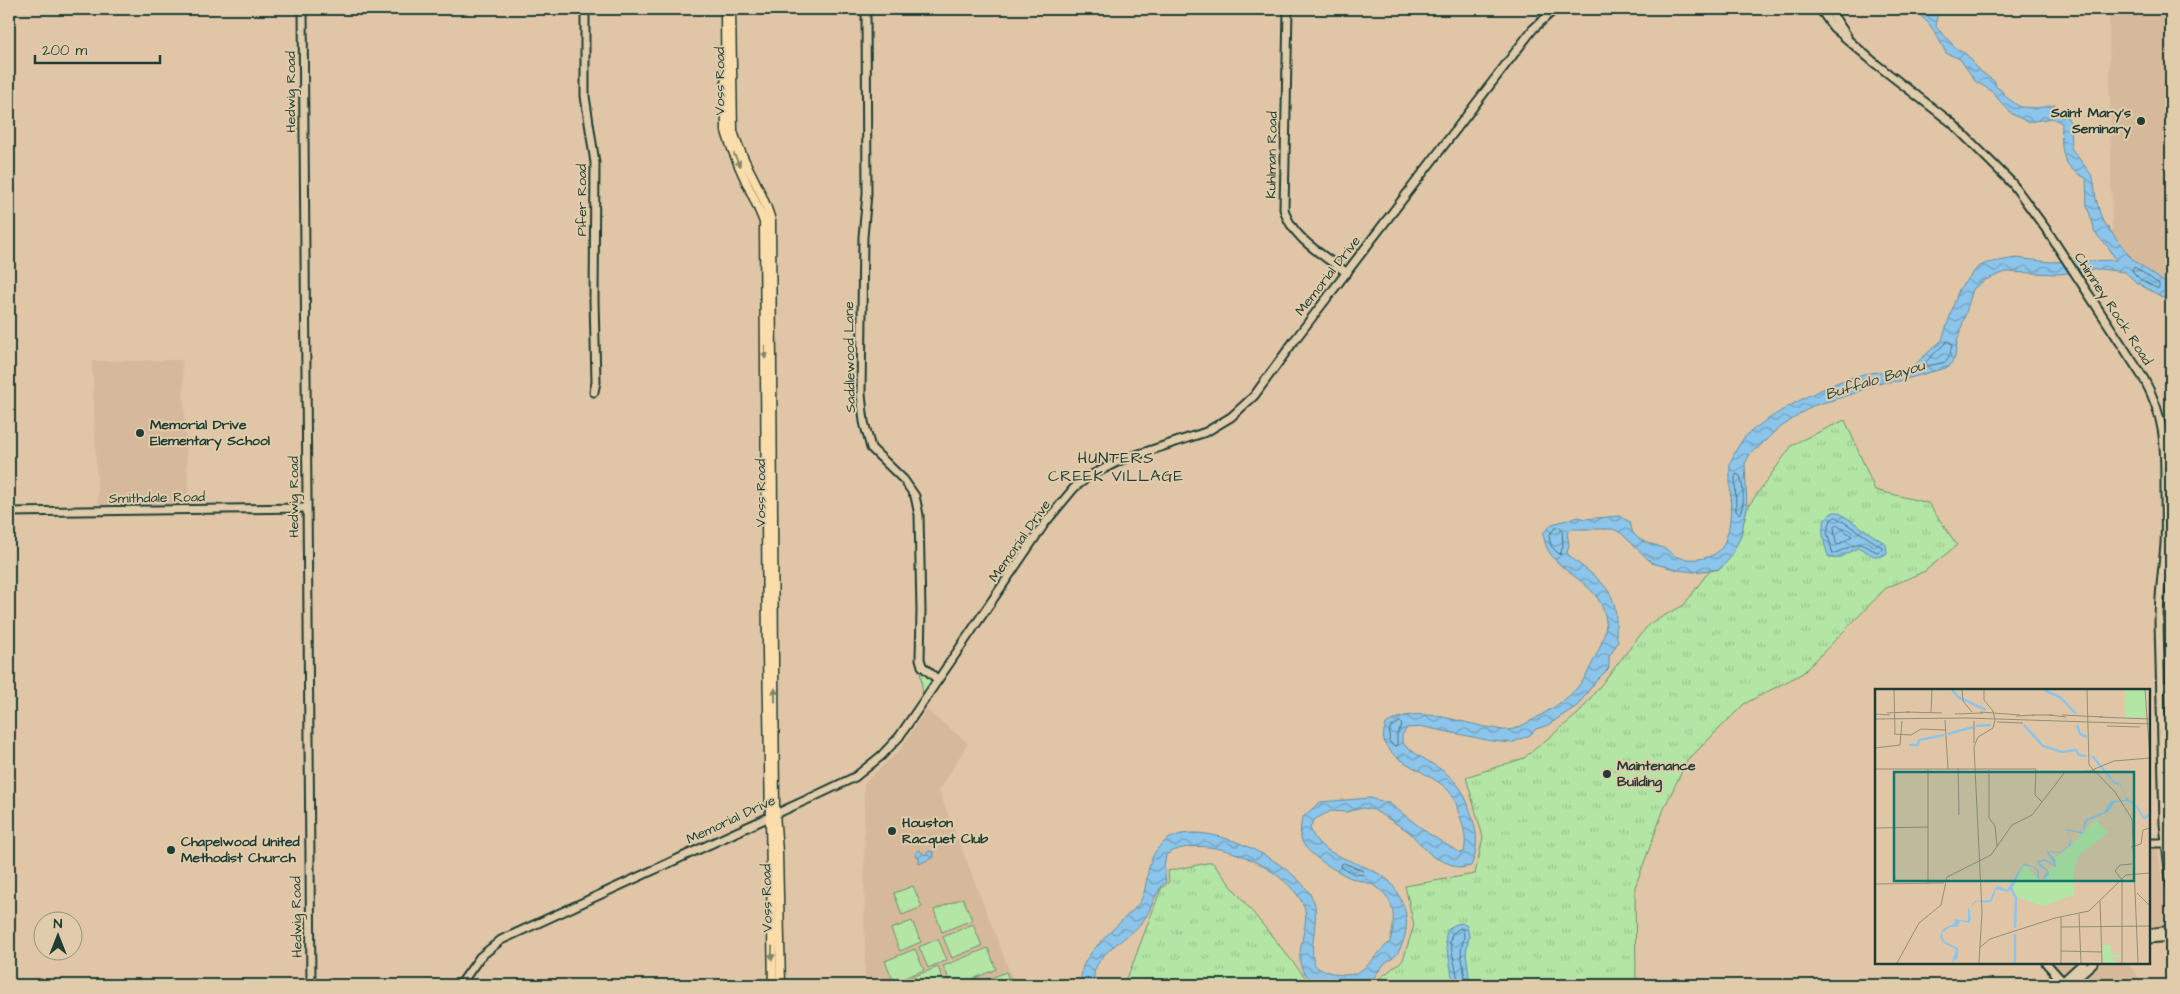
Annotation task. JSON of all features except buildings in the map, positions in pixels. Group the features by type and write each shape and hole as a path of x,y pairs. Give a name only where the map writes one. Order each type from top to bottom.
{"main road":[{"name":"Voss Road","path":"725,9 726,131 731,149 754,195 768,233"},
{"name":"Voss Road","path":"732,9 734,131 737,145 767,206 772,815 776,923 776,973 772,985"},
{"name":"Voss Road","path":"776,973 781,985"}],"street":[{"name":"Hedwig Road","path":"303,9 310,985"},
{"name":"Pifer Road","path":"585,9 585,96 595,162 594,300 596,382 594,392"},
{"name":"Saddlewood Lane","path":"866,9 867,185 863,237 861,310 864,422 871,448 904,480 915,496 920,515 921,545 920,659 922,666 937,679"},
{"name":"Kuhlman Road","path":"1288,9 1284,209 1288,223 1296,232 1347,273"},
{"name":"Memorial Drive","path":"460,985 480,957 501,940 847,781 867,768 899,737 1045,523 1074,488 1104,467 1206,432 1231,417 1254,396 1294,341 1534,29 1555,9"},
{"name":"Chimney Rock Road","path":"1820,9 1833,27 1876,64 1952,123 1994,162 2026,201 2052,238 2144,379 2155,401 2163,430 2165,446 2165,534 2159,598 2160,686 2165,843 2171,888"},
{"name":"Chimney Rock Road","path":"1829,9 1848,39"},
{"name":"Smithdale Road","path":"9,512 306,508"},
{"path":"2160,686 2171,686"},
{"path":"2150,844 2165,843"},
{"path":"2150,933 2171,930"},
{"path":"2150,939 2171,937"},
{"path":"2047,964 2064,984"},
{"path":"2064,984 2082,964"},
{"path":"2064,984 2092,964"}],"shaded area":[{"name":"Saint Mary's Seminary","path":"2109,9 2171,9 2171,287 2133,260 2125,247 2112,234"},
{"name":"Memorial Drive Elementary School","path":"182,360 189,504 98,506 92,361"},
{"name":"Houston Racquet Club","path":"926,710 968,743 939,791 1015,985 865,985 864,783 899,751"},
{"path":"2150,847 2157,847 2170,916 2169,928 2150,930"},
{"path":"2051,964 2080,964 2065,978"},
{"path":"2098,964 2125,964 2130,966 2145,985 2074,985 2075,981 2093,966"}],"green space":[{"path":"1845,420 1875,490 1928,503 1957,545 1925,571 1886,588 1803,673 1744,704 1687,761 1665,806 1635,887 1636,985 1360,985 1375,982 1403,960 1414,925 1405,886 1475,874 1483,837 1466,777 1524,758 1578,714 1649,624 1684,605 1709,571 1720,569 1740,538 1747,508 1793,444"},
{"path":"920,669 934,681 923,696"},
{"path":"1212,862 1309,982 1323,985 1122,985 1130,971 1161,889 1169,882 1168,871"},
{"path":"913,886 922,907 902,915 894,893"},
{"path":"963,898 972,920 942,932 934,910"},
{"path":"912,921 921,942 900,951 891,929"},
{"path":"973,924 982,946 952,958 943,937"},
{"path":"938,939 947,960 928,968 919,947"},
{"path":"988,948 996,969 959,985 952,985 943,966"},
{"path":"915,949 924,970 894,982 885,961"},
{"path":"938,967 945,985 892,985"},
{"path":"1006,972 1012,985 973,985"}],"water":[{"name":"Buffalo Bayou","path":"1915,9 1929,9 1937,16 1936,27 1958,50 1966,54 1975,67 1995,82 1996,87 2006,97 2020,107 2037,108 2055,105 2063,110 2070,122 2071,148 2093,177 2096,199 2102,220 2133,260 2171,287 2171,302 2137,283 2125,272 2100,269 2059,274 2006,272 1985,280 1973,289 1957,342 1955,357 1949,367 1899,381 1876,383 1853,394 1812,406 1775,431 1758,448 1752,451 1745,463 1747,508 1740,538 1730,558 1720,569 1693,572 1652,563 1621,533 1613,529 1572,529 1567,532 1569,545 1567,553 1601,582 1614,604 1618,642 1609,657 1609,668 1596,681 1577,706 1548,725 1536,729 1530,735 1511,743 1424,727 1407,728 1402,735 1402,743 1448,775 1464,795 1474,823 1476,836 1475,854 1471,866 1460,868 1433,857 1408,831 1374,810 1363,808 1346,812 1331,811 1315,819 1310,827 1314,838 1332,853 1368,868 1389,881 1398,893 1404,907 1406,925 1400,949 1396,955 1385,963 1371,981 1335,985 1316,982 1309,977 1303,971 1300,964 1306,913 1295,892 1281,878 1243,856 1222,849 1201,847 1182,848 1166,855 1164,867 1166,882 1159,890 1143,921 1103,956 1097,964 1094,974 1094,985 1081,985 1082,968 1086,959 1141,900 1149,867 1156,851 1163,843 1179,835 1199,833 1222,837 1246,846 1269,858 1289,872 1305,887 1314,902 1314,964 1319,969 1343,975 1359,972 1390,942 1393,917 1390,903 1381,890 1341,873 1310,852 1301,838 1302,818 1320,802 1370,798 1389,803 1429,834 1460,853 1464,852 1465,833 1453,797 1437,781 1406,763 1389,750 1383,736 1386,724 1398,718 1424,715 1438,716 1501,730 1512,729 1529,722 1551,709 1579,686 1591,666 1602,641 1606,621 1605,615 1601,603 1594,594 1587,586 1560,565 1547,548 1543,533 1552,524 1579,517 1585,519 1619,516 1630,522 1633,533 1645,542 1663,548 1673,555 1685,559 1706,558 1718,552 1726,539 1730,522 1730,463 1742,440 1754,429 1791,405 1837,383 1859,375 1877,372 1889,375 1911,368 1942,340 1959,289 1978,267 1987,263 2016,258 2050,262 2116,260 2109,248 2094,232 2087,206 2086,178 2077,174 2071,168 2064,156 2062,148 2062,123 2052,118 2028,122 2012,114 1989,89 1976,82 1960,59 1946,53 1932,27"},
{"path":"1838,512 1886,544 1887,553 1880,557 1859,548 1840,558 1828,556 1823,538 1823,526 1828,516"},
{"path":"919,850 925,855 929,851 933,852 934,857 919,864 916,852"},
{"path":"1462,923 1467,926 1469,937 1466,952 1470,985 1455,985 1446,942 1447,932 1450,928"}],"place":[{"name":"Saint Mary's Seminary","path":"2141,121"},
{"name":"Memorial Drive Elementary School","path":"140,433"},
{"name":"Maintenance Building","path":"1607,774"},
{"name":"Houston Racquet Club","path":"892,831"},
{"name":"Chapelwood United Methodist Church","path":"171,850"}],"district":[{"name":"HUNTERS CREEK VILLAGE","path":"1116,467"}]}
